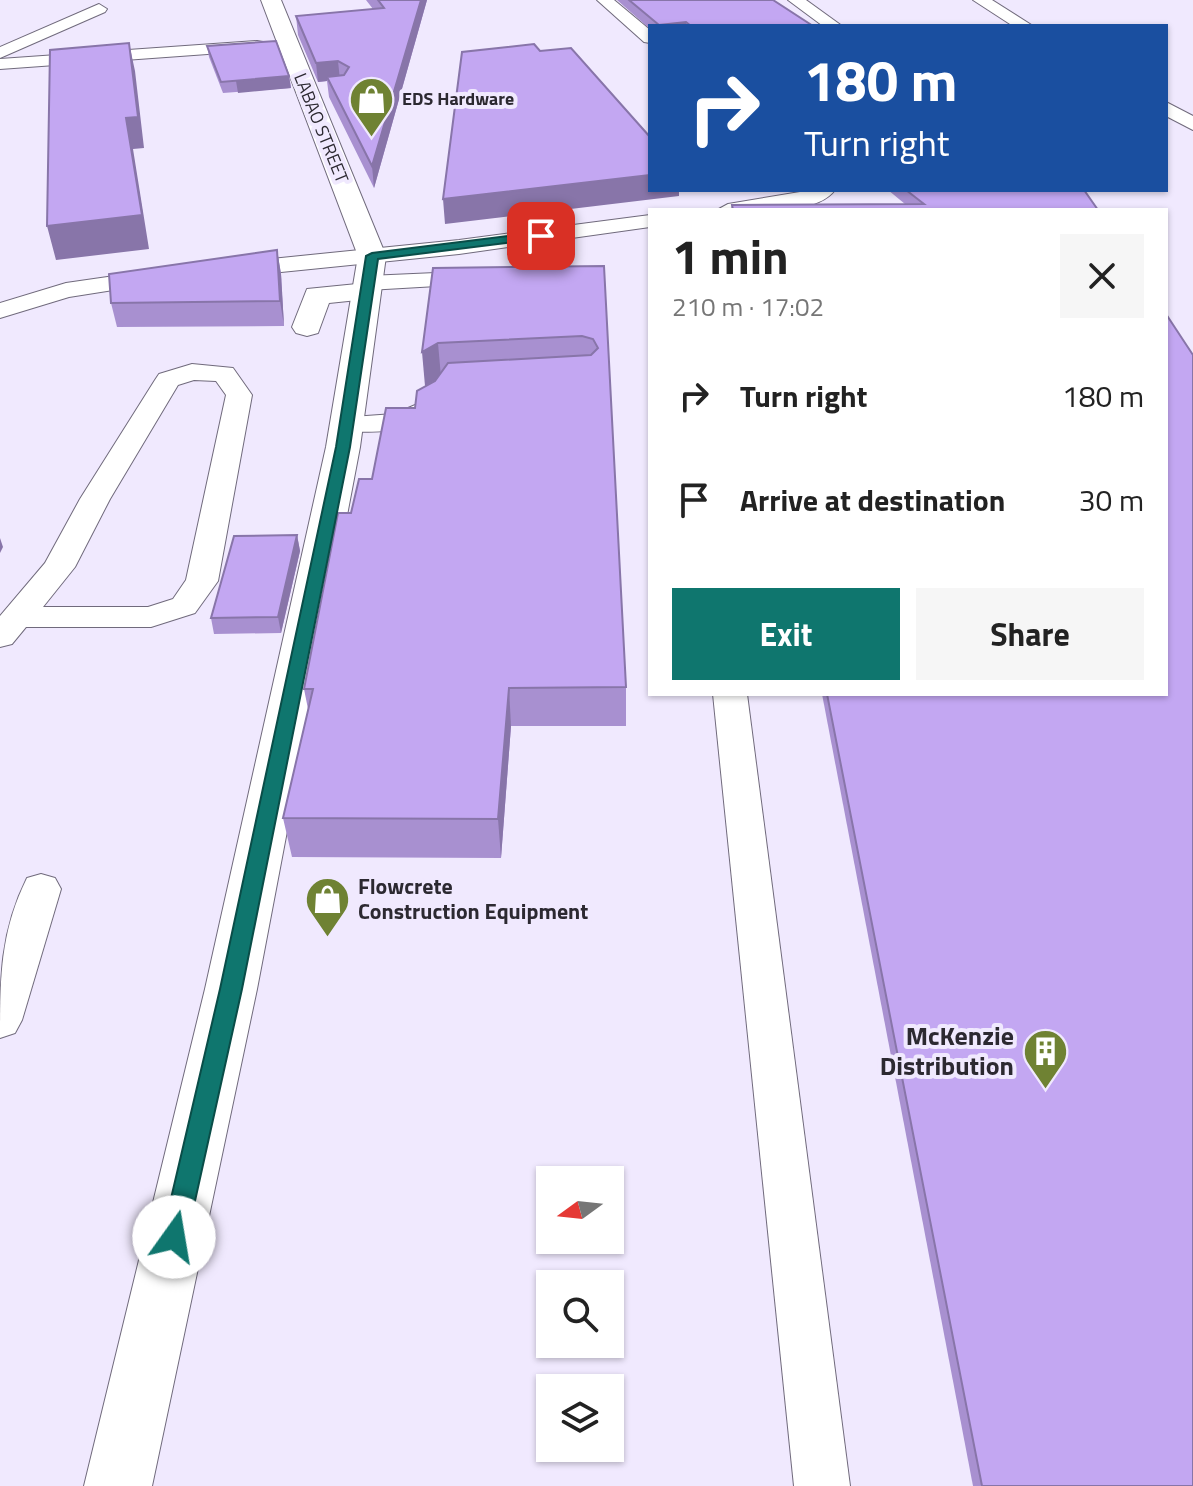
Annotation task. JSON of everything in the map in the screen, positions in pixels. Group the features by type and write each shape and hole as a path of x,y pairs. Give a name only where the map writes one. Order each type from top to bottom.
{"main road":[{"name":"LABAO STREET","path":"271,0 369,277"},
{"path":"118,1486 231,989 348,424 369,277 317,295 307,327"}],"lane":[{"path":"605,0 648,36"},
{"path":"796,0 831,24"},
{"path":"981,0 1022,24"},
{"path":"0,53 99,9"},
{"path":"0,64 287,44"},
{"path":"305,92 329,89"},
{"path":"1168,109 1193,124"},
{"path":"742,208 815,198 822,192"},
{"path":"369,277 648,221"},
{"path":"206,272 369,277 502,276"},
{"path":"0,311 66,290 176,275"},
{"path":"192,372 224,373 239,395 202,581 184,606 151,617 8,627 59,567 95,499 168,380 192,372"},
{"path":"348,424 399,422 426,409 441,388"},
{"path":"730,696 822,1486"},
{"path":"1,1014 41,889"}],"building":[{"path":"378,0 421,0 372,166 327,77 344,75 349,67 338,61 316,63 296,16 384,8"},
{"path":"629,0 773,0 810,24 686,22 658,24"},
{"path":"276,41 289,76 221,82 207,46"},
{"path":"129,43 138,117 126,118 142,215 47,226 50,50"},
{"path":"534,44 540,51 571,48 648,135 648,175 443,199 462,52"},
{"path":"909,192 1085,192 1097,208 733,208 732,205 924,204"},
{"path":"277,250 280,301 111,303 109,274"},
{"path":"604,266 626,687 509,688 498,819 283,818 313,689 304,689 338,513 351,513 359,479 372,479 386,408 415,408 417,391 435,381 448,363 591,355 598,348 593,339 582,336 438,343 422,352 433,268"},
{"name":"McKenzie Distribution","path":"1168,317 1193,355 1193,1486 982,1486 827,696 1168,696"},
{"path":"297,535 278,617 211,618 234,536"}],"place":[{"name":"EDS Hardware","path":"371,138"},
{"name":"Flowcrete Construction Equipment","path":"327,938"},
{"name":"McKenzie Distribution","path":"1045,1090"}],"route":[{"path":"174,1237 231,989 348,424 372,256 541,236"}]}
